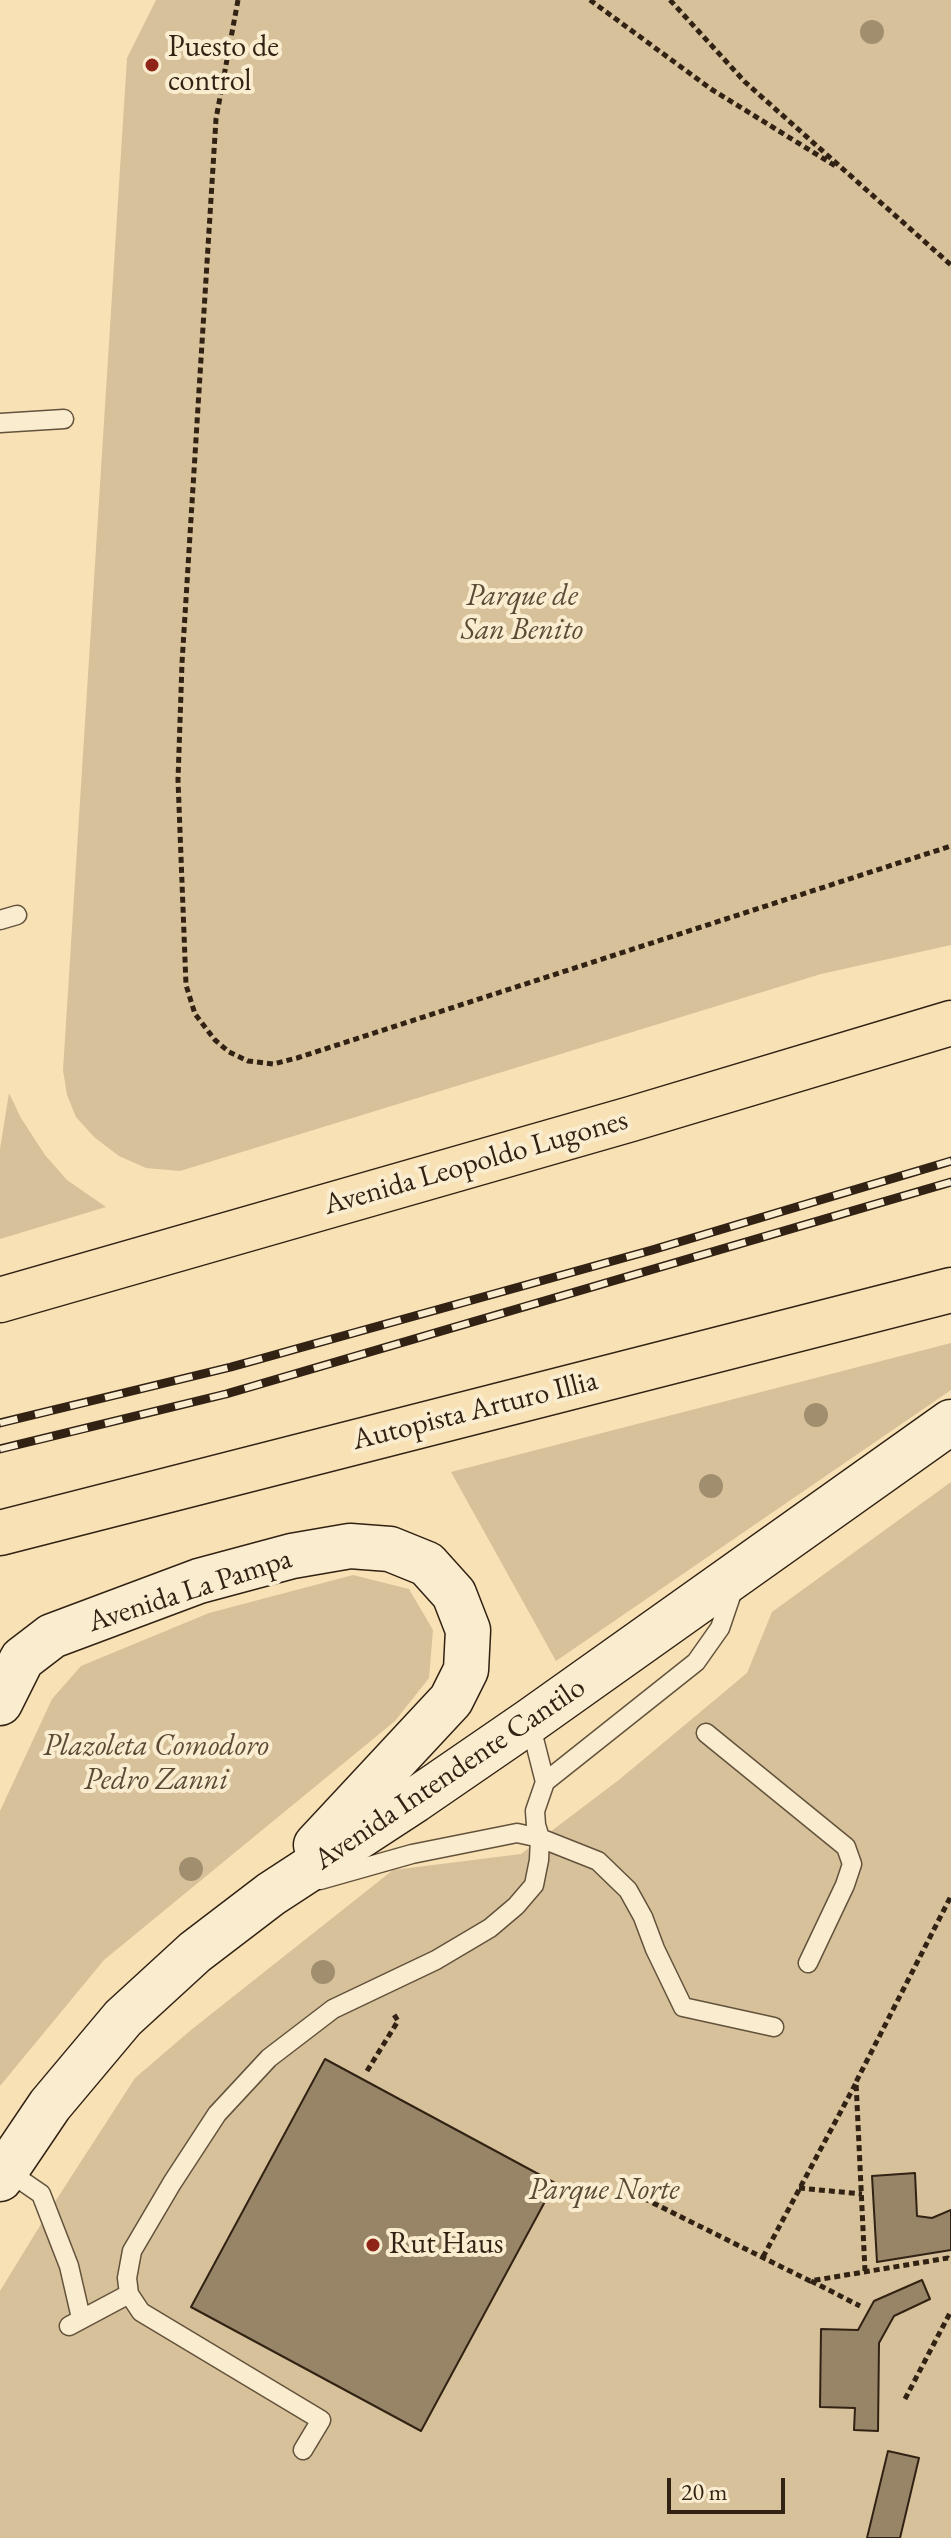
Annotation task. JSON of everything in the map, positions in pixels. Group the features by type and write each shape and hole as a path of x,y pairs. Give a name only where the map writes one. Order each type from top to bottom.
{"highway":[{"name":"Avenida Leopoldo Lugones","path":"0,1300 951,1023"},
{"name":"Autopista Arturo Illia","path":"0,1533 951,1290"}],"main road":[{"name":"Avenida Intendente Cantilo","path":"3,2175 50,2105 123,2018 195,1952 271,1894 530,1721 951,1422"},
{"name":"Avenida La Pampa","path":"0,1703 11,1657 52,1636 199,1581 292,1556 350,1546 390,1549 427,1564 454,1594 468,1630 466,1670 451,1700 271,1894"}],"lane":[{"path":"0,423 64,419"},
{"path":"303,2450 321,2420 141,2312 129,2294 127,2278 132,2251 217,2114 269,2058 333,2009 436,1960 477,1936 516,1906 534,1885 540,1838 535,1811 545,1782 696,1662 720,1628 732,1598 737,1574"},
{"path":"530,1721 545,1782"},
{"path":"706,1733 846,1847 852,1864 808,1963"},
{"path":"271,1894 412,1854 517,1833 540,1838 598,1861 628,1890 683,2007 774,2027"},
{"path":"3,2175 41,2194 69,2266 75,2322 129,2294"}],"path":[{"path":"238,0 216,119 182,663 178,780 186,985 195,1014 215,1040 229,1052 248,1061 273,1064 297,1058 951,846"},
{"path":"590,0 711,89 850,175"},
{"path":"670,0 745,82 951,265"},
{"path":"763,2257 951,1896"},
{"path":"367,2071 398,2021 378,1988"},
{"path":"856,2082 865,2271"},
{"path":"799,2188 862,2194"},
{"path":"635,2194 860,2306"},
{"path":"810,2281 948,2258 951,2260"},
{"path":"905,2399 951,2311"}],"green space":[{"name":"Parque de San Benito","path":"156,0 951,0 951,945 821,974 180,1171 146,1168 119,1156 94,1137 76,1117 67,1095 63,1070 127,58"},
{"path":"9,1093 45,1155 67,1180 106,1207 0,1239 0,1149"},
{"path":"951,1343 951,1390 556,1661 451,1472"},
{"name":"Parque Norte","path":"951,1482 951,2538 0,2538 0,2291 135,2078 393,1870 521,1854 620,1779 747,1673 772,1612"},
{"name":"Plazoleta Comodoro Pedro Zanni","path":"353,1575 409,1589 433,1630 429,1678 395,1721 104,1960 0,2086 0,1811 52,1699 81,1666 209,1613"}],"building":[{"name":"Rut Haus","path":"325,2059 555,2183 421,2431 191,2307"},
{"path":"915,2173 917,2216 932,2218 951,2210 951,2250 877,2262 872,2176"},
{"path":"922,2280 930,2299 894,2316 879,2343 878,2431 854,2430 855,2408 820,2407 821,2329 858,2330 874,2301"},
{"path":"888,2451 919,2458 900,2538 867,2538"}],"railway":[{"path":"0,1423 231,1367 652,1250 951,1161"},
{"path":"0,1449 226,1394 951,1182"}],"place":[{"name":"Puesto de control","path":"152,65"},
{"name":"Rut Haus","path":"373,2245"}]}
